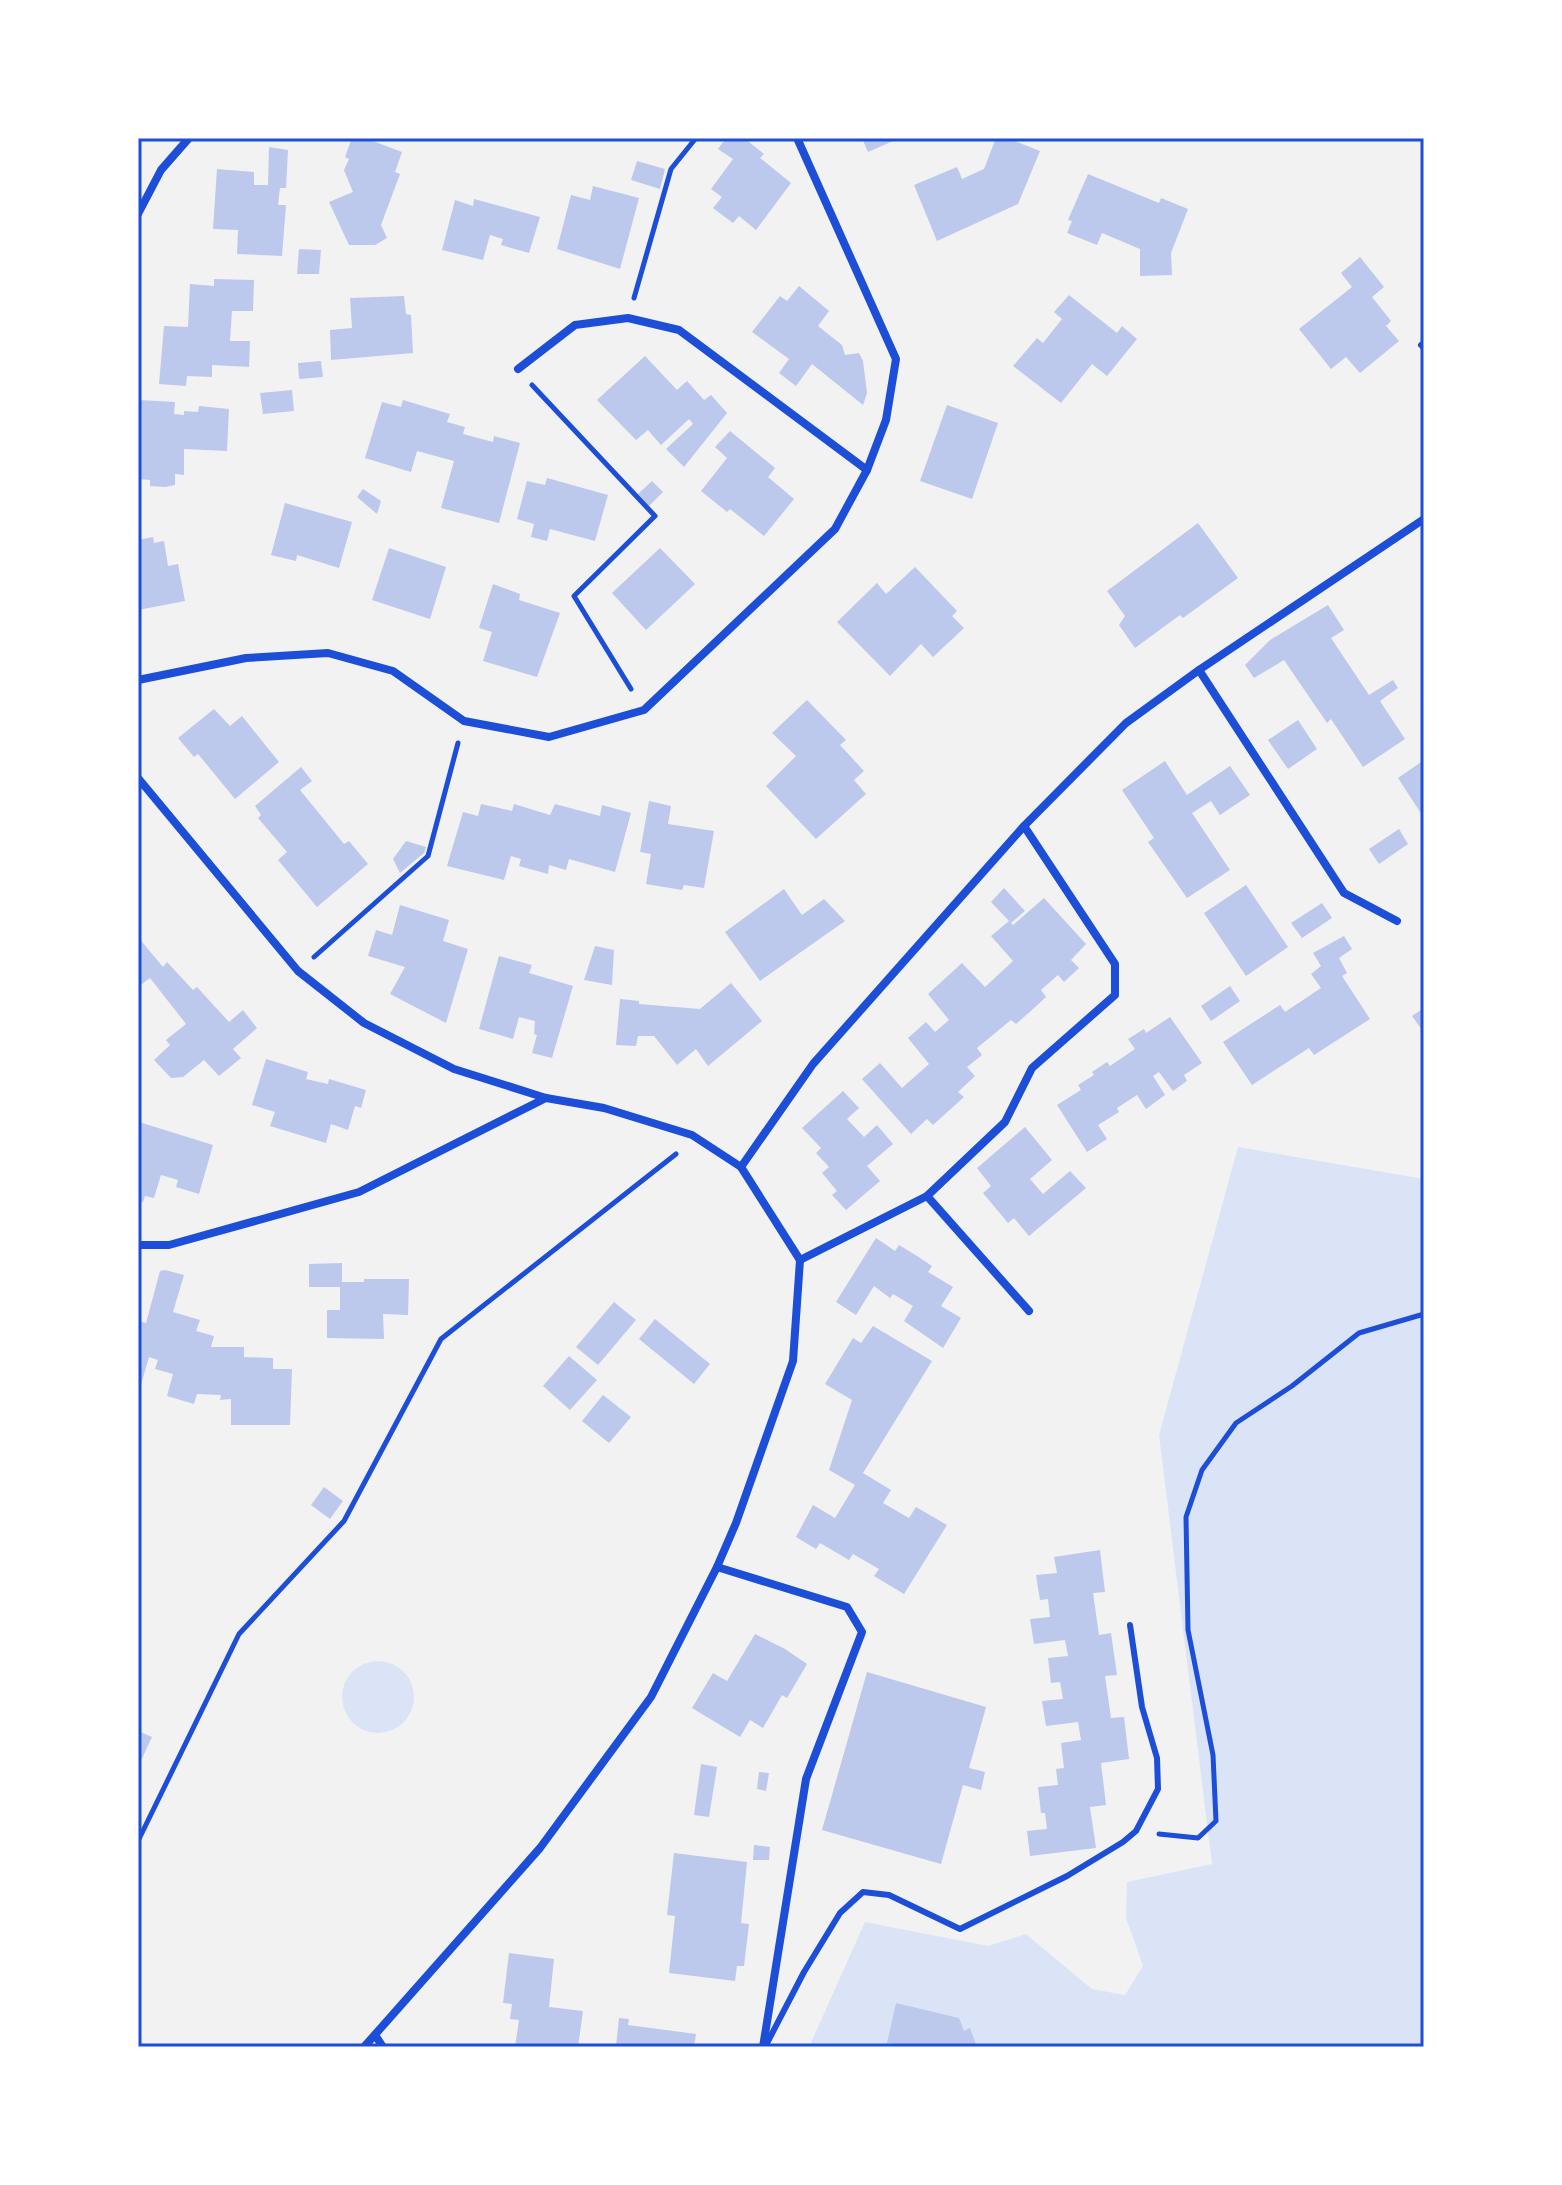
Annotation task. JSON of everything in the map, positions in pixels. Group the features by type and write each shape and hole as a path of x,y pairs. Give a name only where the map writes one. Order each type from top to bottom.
{"street":[{"path":"138,214 161,170 189,138"},
{"path":"138,680 246,658 328,653 393,671 464,721 549,737 644,710 835,529 867,470 886,420 896,359 797,138"},
{"path":"518,369 575,325 628,318 679,330 867,470"},
{"path":"741,1167 813,1064 1024,826 1126,723 1199,670 1424,519"},
{"path":"1199,670 1344,893 1397,921"},
{"path":"138,778 298,971 364,1023 454,1069 546,1098 604,1108 692,1135 741,1167 800,1260 793,1361 736,1523 651,1697 540,1848 364,2047"},
{"path":"800,1260 927,1196 1005,1122 1032,1068 1115,995 1115,964 1024,826"},
{"path":"138,1245 169,1245 359,1192 546,1098"},
{"path":"927,1196 1029,1311"},
{"path":"717,1567 847,1607 862,1632 806,1779 764,2047"},
{"path":"375,2035 383,2047"}],"lane":[{"path":"764,2047 840,1913 863,1892 889,1895 960,1929 1067,1876 1136,1831 1158,1789 1157,1758 1142,1707 1130,1625"}],"path":[{"path":"628,318 671,169 696,138"},
{"path":"518,369 655,516 574,596 644,710"},
{"path":"298,971 428,856 464,721"},
{"path":"138,1841 239,1634 344,1521 441,1339 675,1156 692,1135"},
{"path":"1136,1831 1198,1838 1216,1821 1213,1755 1188,1630 1186,1517 1202,1470 1236,1423 1292,1386 1359,1333 1424,1314"}],"shaded area":[{"path":"1238,1147 1424,1179 1424,2047 809,2047 865,1922 988,1946 1026,1934 1092,1989 1125,1995 1143,1966 1126,1918 1127,1882 1212,1864 1159,1435"},
{"path":"385,1661 404,1671 412,1683 412,1711 404,1723 392,1731 371,1733 352,1723 344,1711 342,1690 352,1671 364,1663"}],"building":[{"path":"352,138 365,138 402,152 395,172 400,174 381,225 387,238 375,245 349,245 329,202 353,192 344,170"},
{"path":"726,138 744,138 764,154 760,158 791,183 756,230 739,216 733,223 713,208 722,197 711,189 733,159 718,149"},
{"path":"862,138 900,138 868,152"},
{"path":"996,138 1007,138 1040,151 1018,204 937,241 914,185 957,167 962,179 984,169"},
{"path":"269,147 288,150 286,188 280,188 278,205 286,205 282,256 237,254 238,230 213,229 217,169 254,172 254,185 268,185"},
{"path":"637,161 665,169 660,189 631,180"},
{"path":"1088,174 1159,203 1161,198 1188,209 1171,253 1172,275 1140,276 1140,249 1102,233 1097,245 1067,233 1072,221 1068,220"},
{"path":"593,186 639,198 620,269 557,249 571,195 590,200"},
{"path":"474,199 540,217 529,253 501,245 503,239 490,235 483,260 442,250 455,200 473,206"},
{"path":"299,249 321,250 319,274 297,274"},
{"path":"1360,257 1384,287 1372,297 1391,321 1386,326 1399,341 1360,373 1346,357 1331,369 1299,329 1352,287 1341,273"},
{"path":"214,279 254,280 253,311 232,311 230,341 250,341 249,367 212,365 212,377 187,376 186,386 159,384 164,326 188,327 190,284 214,286"},
{"path":"799,286 829,311 818,326 842,345 845,355 859,353 867,393 863,405 812,364 796,386 779,373 789,359 752,332 780,296 787,301"},
{"path":"1069,295 1117,333 1122,326 1137,339 1107,376 1092,364 1061,403 1013,366 1037,338 1043,343 1062,319 1054,312"},
{"path":"404,296 406,314 411,315 413,353 331,360 330,330 352,328 350,298"},
{"path":"645,356 677,390 687,381 704,400 711,395 727,413 684,467 666,449 693,424 689,419 661,445 648,430 636,440 597,400"},
{"path":"321,361 323,377 299,379 298,363"},
{"path":"292,390 294,411 263,414 260,393"},
{"path":"138,400 175,402 174,414 184,415 184,411 198,412 199,406 229,409 227,451 184,449 184,475 175,474 175,485 150,486 150,480 138,479"},
{"path":"403,400 450,414 447,422 465,427 463,434 493,442 494,436 520,443 499,523 441,508 454,461 417,451 411,472 365,458 382,402 401,407"},
{"path":"947,405 998,423 972,499 920,481"},
{"path":"730,431 775,468 768,477 794,499 764,536 701,491 727,458 715,447"},
{"path":"547,478 608,495 595,541 550,529 547,541 531,537 534,524 517,519 527,481 545,485"},
{"path":"652,481 663,492 649,506 638,494"},
{"path":"363,489 381,501 377,514 357,497"},
{"path":"285,503 352,522 339,568 297,555 296,561 271,555"},
{"path":"1198,523 1238,578 1135,648 1119,625 1125,616 1107,591"},
{"path":"153,537 154,543 164,541 168,566 178,564 185,601 138,610 138,540"},
{"path":"389,548 446,567 430,619 372,600"},
{"path":"660,548 695,584 646,630 612,593"},
{"path":"915,567 957,611 952,616 964,628 933,657 921,644 890,676 837,622 877,583 886,594"},
{"path":"493,584 520,594 519,600 560,613 537,677 483,661 492,632 479,628"},
{"path":"1328,605 1344,630 1331,638 1369,695 1393,680 1398,688 1380,701 1405,739 1363,767 1331,719 1327,723 1284,660 1254,678 1245,665 1270,640"},
{"path":"807,700 846,740 840,745 864,771 854,780 866,794 816,839 766,786 796,756 772,733"},
{"path":"214,709 230,726 242,716 279,762 235,799 198,754 194,757 178,738"},
{"path":"1298,720 1317,749 1288,769 1268,740"},
{"path":"1424,760 1424,818 1398,778"},
{"path":"1165,761 1187,795 1230,766 1250,795 1220,815 1211,801 1192,813 1230,870 1187,898 1148,842 1154,838 1122,790"},
{"path":"301,767 312,781 300,790 344,844 349,841 368,864 317,907 278,860 287,852 258,818 261,815 255,806"},
{"path":"649,801 671,806 668,824 714,831 704,888 684,885 682,890 646,884 651,854 640,852"},
{"path":"481,804 512,811 514,804 550,815 555,804 600,816 602,805 631,813 615,872 569,859 566,870 549,865 548,874 519,866 521,859 511,856 504,880 447,866 463,812 478,816"},
{"path":"1399,829 1408,844 1379,864 1369,849"},
{"path":"406,841 426,847 424,853 400,873 393,859"},
{"path":"1246,885 1288,947 1246,976 1204,913"},
{"path":"1004,888 1025,911 1011,923 1013,925 1044,898 1086,944 1071,960 1079,968 1064,982 1058,975 1041,990 1046,997 1032,1010 1016,1024 1011,1020 977,1048 982,1055 967,1067 975,1076 958,1092 964,1097 933,1125 927,1119 911,1134 862,1079 880,1063 902,1088 929,1064 908,1038 926,1022 935,1032 949,1020 928,994 962,963 985,987 1013,961 991,936 1009,921 991,902"},
{"path":"784,889 802,915 824,899 845,921 760,981 725,932"},
{"path":"1322,903 1332,918 1302,938 1291,923"},
{"path":"400,905 449,920 443,941 468,949 446,1023 390,994 405,967 368,956 376,930 392,935"},
{"path":"1344,936 1352,949 1339,958 1347,973 1342,976 1370,1019 1314,1055 1309,1048 1252,1085 1223,1042 1280,1005 1285,1012 1321,988 1311,974 1321,966 1313,953"},
{"path":"138,937 163,967 167,962 193,990 197,987 229,1022 243,1010 257,1028 233,1049 241,1058 219,1076 204,1060 183,1077 171,1078 154,1060 170,1045 166,1040 186,1024 150,978 138,987"},
{"path":"595,946 614,950 612,985 584,980"},
{"path":"499,956 532,965 529,973 573,986 552,1058 532,1053 537,1035 534,1034 535,1021 519,1017 513,1039 479,1029"},
{"path":"731,983 762,1021 708,1066 696,1049 677,1065 654,1036 638,1036 636,1046 616,1045 620,999 639,1001 639,1004 700,1009"},
{"path":"1230,986 1240,1001 1211,1021 1201,1006"},
{"path":"1424,1008 1424,1038 1412,1016"},
{"path":"1170,1017 1202,1063 1184,1075 1187,1081 1173,1091 1159,1072 1153,1076 1165,1095 1146,1109 1137,1095 1117,1108 1119,1112 1098,1125 1107,1139 1087,1152 1057,1105 1081,1090 1078,1085 1094,1075 1092,1072 1107,1062 1110,1066 1135,1049 1128,1039 1144,1029 1146,1033"},
{"path":"266,1059 308,1072 306,1079 328,1084 329,1079 366,1090 361,1108 355,1106 348,1130 331,1124 326,1143 270,1126 275,1112 252,1105"},
{"path":"843,1091 859,1108 847,1119 864,1137 877,1125 893,1144 867,1166 880,1181 846,1210 832,1195 837,1191 822,1173 829,1167 816,1153 821,1148 802,1128"},
{"path":"139,1122 213,1145 199,1194 176,1187 178,1180 161,1175 154,1198 145,1196 143,1202 138,1201"},
{"path":"1025,1127 1052,1160 1030,1179 1043,1194 1070,1171 1086,1188 1029,1236 1014,1218 1008,1223 983,1193 991,1186 977,1168"},
{"path":"876,1238 895,1251 899,1245 917,1256 932,1266 928,1272 953,1287 941,1306 961,1318 943,1348 904,1321 913,1306 893,1294 890,1298 874,1286 856,1315 836,1302"},
{"path":"342,1263 342,1282 409,1279 408,1315 383,1314 384,1339 327,1338 327,1310 340,1310 340,1287 309,1287 309,1264"},
{"path":"160,1271 184,1275 173,1312 200,1320 196,1331 214,1336 211,1347 244,1347 244,1357 273,1358 273,1369 292,1369 290,1425 231,1425 231,1399 220,1400 221,1395 197,1394 194,1404 167,1396 173,1374 155,1369 158,1360 149,1357 138,1395 138,1321 146,1323"},
{"path":"614,1302 636,1320 598,1365 576,1347"},
{"path":"655,1319 710,1364 694,1384 639,1339"},
{"path":"873,1326 932,1361 863,1473 891,1490 883,1503 909,1518 916,1507 947,1525 904,1594 874,1576 879,1569 853,1554 849,1560 820,1543 816,1549 796,1537 813,1505 835,1518 855,1485 829,1470 852,1400 825,1384 853,1338 861,1343"},
{"path":"569,1356 597,1380 570,1410 543,1386"},
{"path":"603,1395 631,1417 609,1443 582,1421"},
{"path":"324,1487 343,1501 330,1519 311,1505"},
{"path":"1100,1550 1105,1592 1093,1593 1099,1635 1111,1633 1117,1675 1105,1676 1111,1718 1124,1717 1129,1759 1101,1763 1106,1805 1090,1807 1096,1848 1030,1856 1027,1831 1047,1829 1045,1813 1041,1813 1038,1787 1058,1785 1056,1769 1064,1768 1061,1743 1081,1740 1078,1722 1046,1726 1042,1701 1063,1699 1060,1682 1051,1683 1048,1658 1068,1656 1065,1640 1034,1644 1030,1619 1050,1617 1048,1599 1040,1600 1036,1575 1057,1573 1054,1557"},
{"path":"755,1634 807,1664 787,1698 782,1695 763,1728 750,1720 740,1737 692,1708 713,1673 727,1681"},
{"path":"867,1672 986,1707 969,1768 985,1772 981,1790 963,1785 941,1864 822,1830"},
{"path":"138,1731 152,1737 138,1767"},
{"path":"701,1764 717,1767 709,1817 694,1815"},
{"path":"759,1772 769,1773 766,1791 757,1789"},
{"path":"754,1845 770,1847 769,1860 753,1860"},
{"path":"674,1853 747,1862 741,1923 749,1924 744,1966 737,1966 735,1981 669,1973 675,1916 667,1915"},
{"path":"509,1953 554,1959 549,2007 583,2011 578,2047 515,2047 519,2020 510,2019 512,2004 503,2003"},
{"path":"896,2003 959,2018 964,2031 970,2028 977,2047 914,2047 887,2043"},
{"path":"619,2018 629,2019 628,2025 696,2034 694,2047 616,2047"}]}
